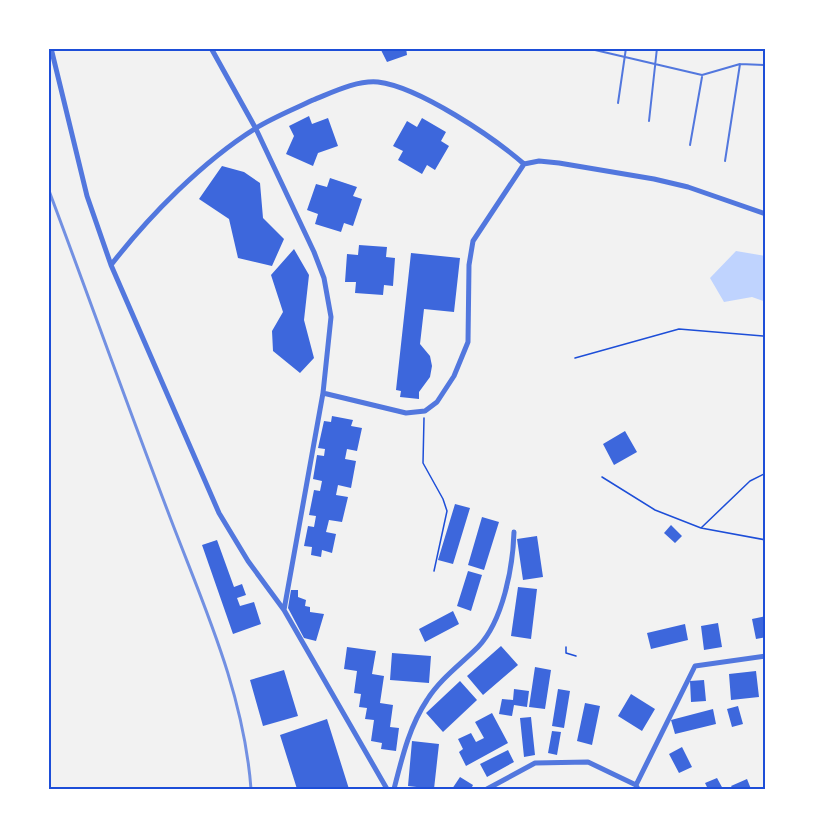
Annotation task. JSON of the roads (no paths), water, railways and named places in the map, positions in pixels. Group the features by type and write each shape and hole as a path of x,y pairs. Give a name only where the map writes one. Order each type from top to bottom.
{"street":[{"path":"51,48 87,196 111,265 219,513 248,561 284,610 387,789"},
{"path":"211,48 256,129 324,278 331,333 324,393 284,610"},
{"path":"111,265 143,226 213,161 256,129 323,96 346,88 377,82 405,89 434,104 524,164 539,161 559,163 654,179 688,187 766,214"},
{"path":"324,393 406,413 425,411 437,402 447,388 468,342 469,265 473,241 524,164"},
{"path":"394,789 406,742 419,712 429,697 491,630 512,569 514,532"},
{"path":"487,789 535,763 588,762 637,787 694,666 766,656"}],"lane":[{"path":"618,103 626,48"},
{"path":"649,121 657,48"},
{"path":"595,49 702,75 740,64 766,65"},
{"path":"725,161 740,64"},
{"path":"690,145 702,75"}],"water":[{"path":"736,251 766,256 766,302 752,297 724,302 710,278"}],"railway":[{"path":"48,188 222,654 240,720 251,789"}]}
